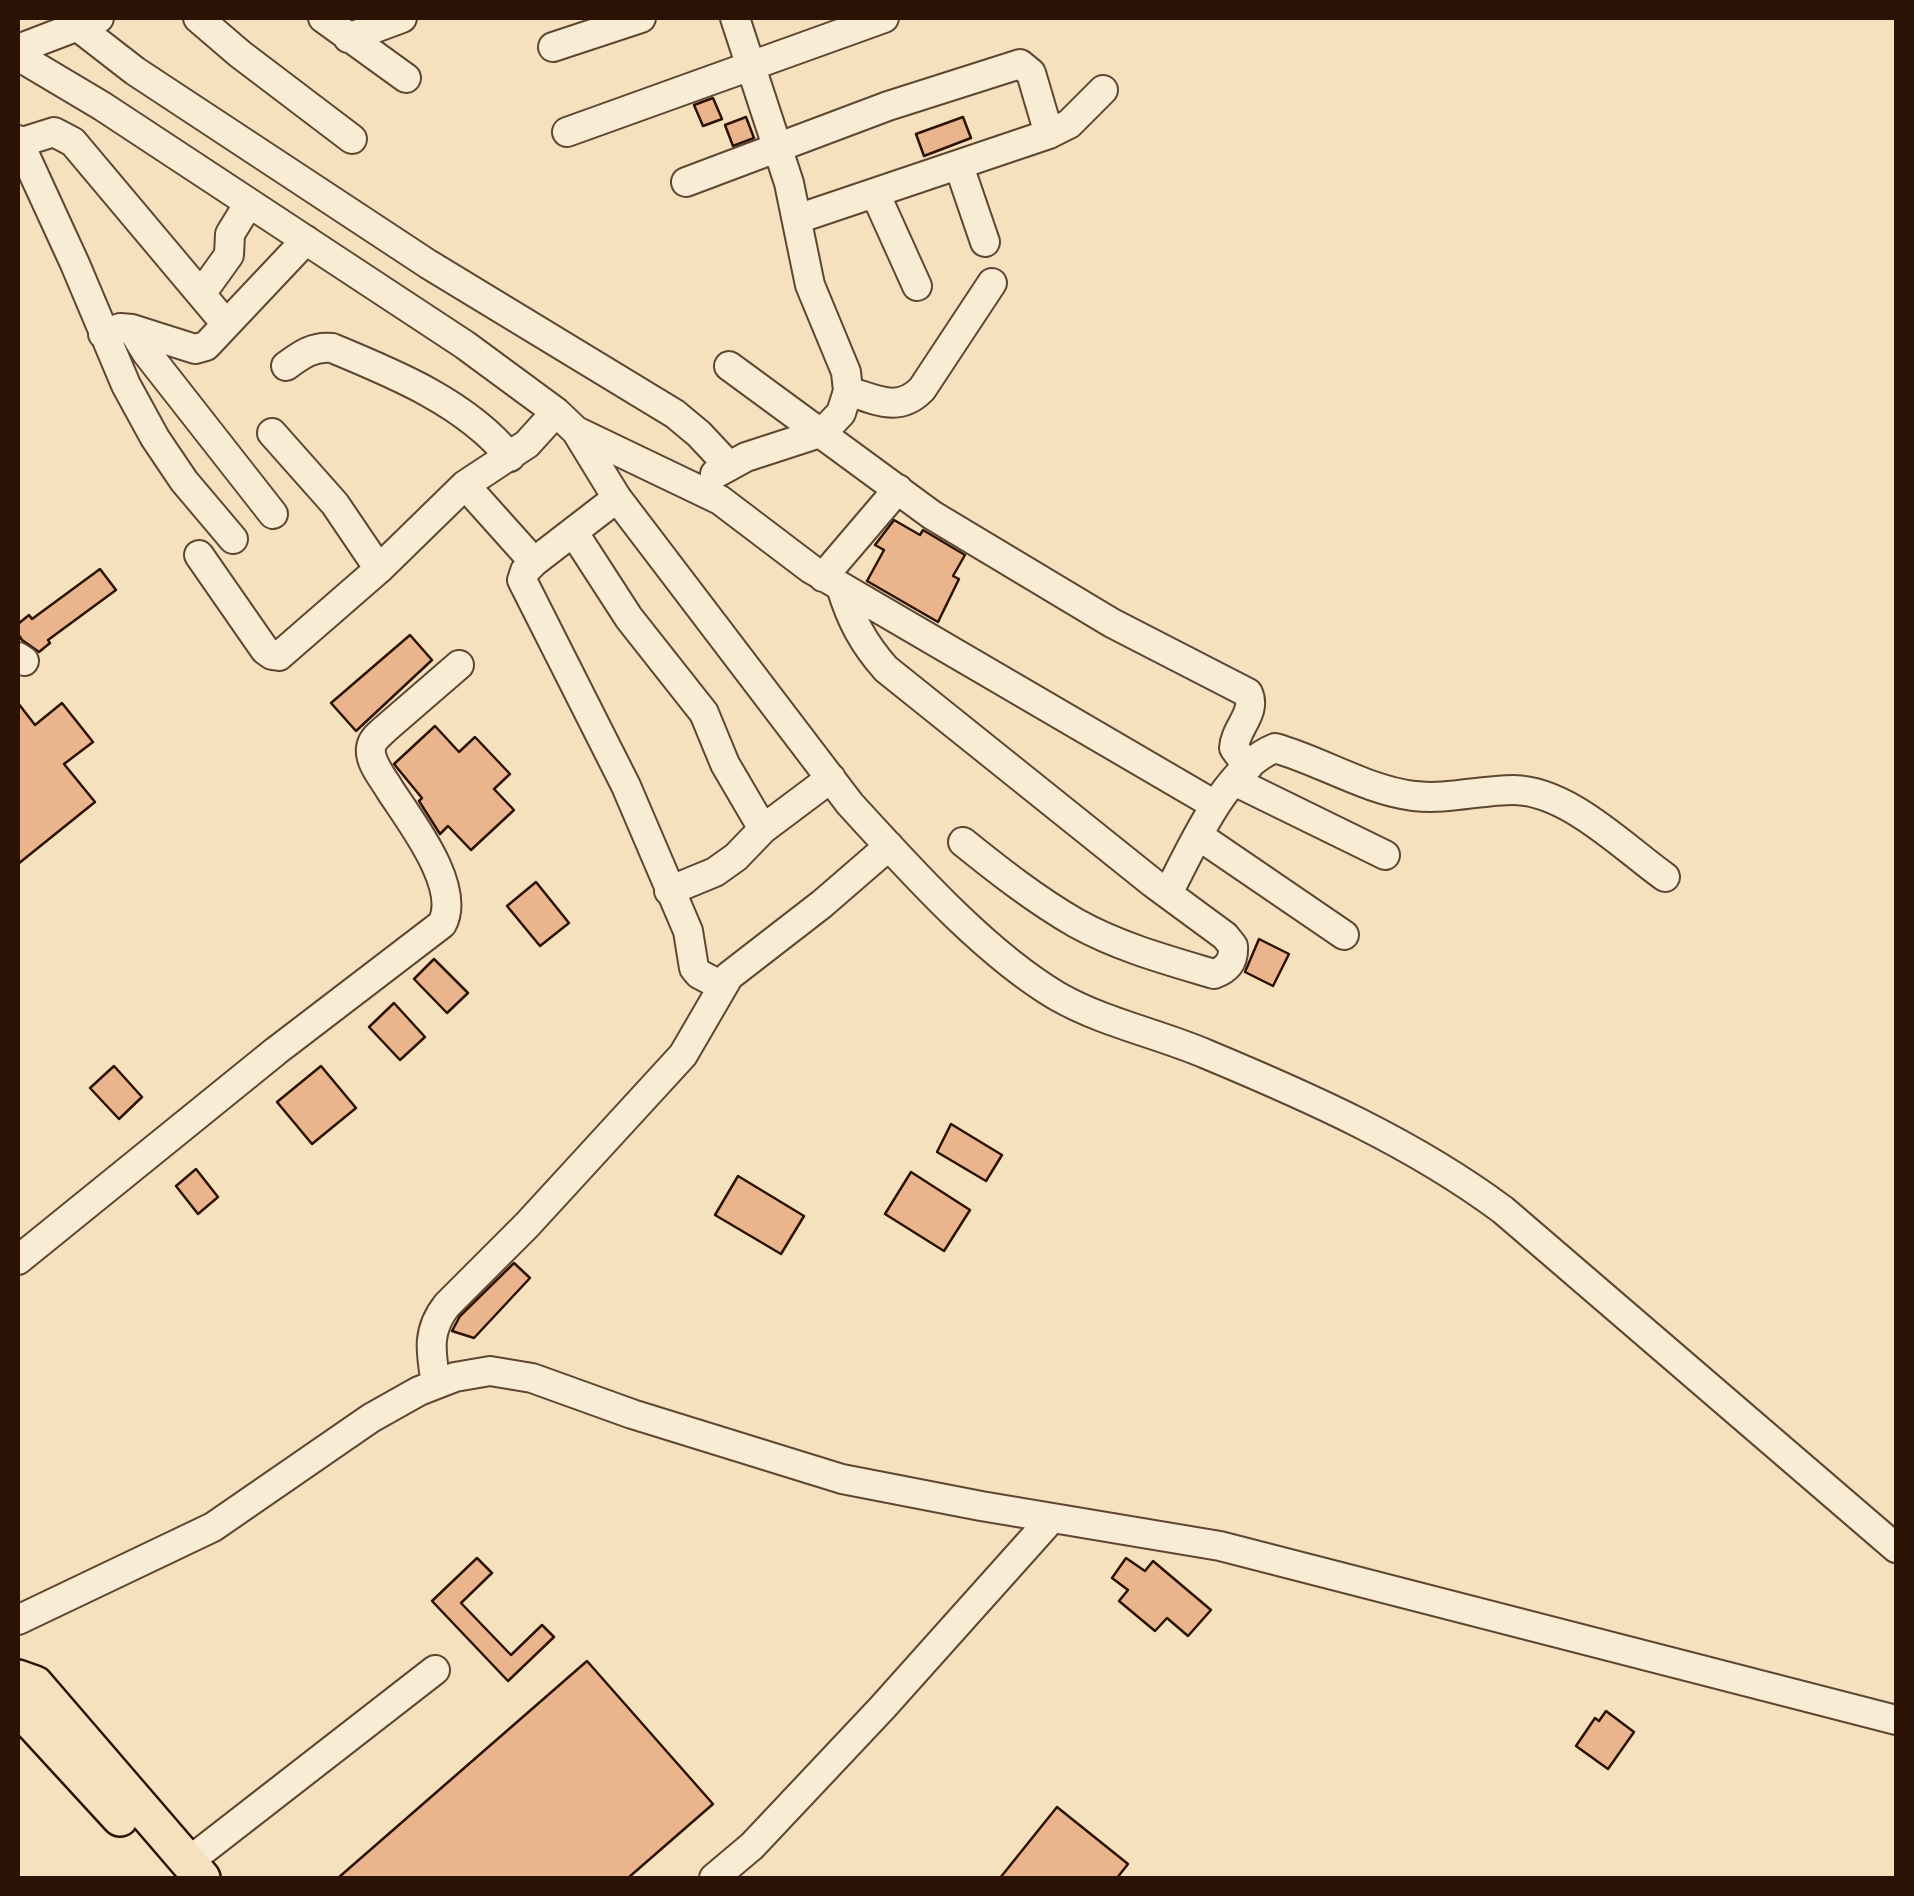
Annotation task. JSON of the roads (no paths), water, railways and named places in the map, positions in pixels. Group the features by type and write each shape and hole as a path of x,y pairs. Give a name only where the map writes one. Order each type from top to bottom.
{"main road":[{"path":"18,1678 35,1684 188,1873"},
{"path":"18,1707 188,1873"}],"street":[{"path":"198,18 352,139"},
{"path":"322,18 406,78"},
{"path":"348,38 402,18"},
{"path":"553,48 640,18"},
{"path":"699,489 728,465 823,432 841,413 848,391 846,372 810,285 778,147 735,18"},
{"path":"567,132 884,18"},
{"path":"18,53 88,22 135,70 428,264 675,414 728,465"},
{"path":"18,53 465,344 566,422 720,500 832,582 1215,806"},
{"path":"686,182 888,106 1020,64 1032,73 1048,134"},
{"path":"797,219 1048,134 1070,124 1103,90"},
{"path":"226,324 73,142 54,132 18,141 76,264 103,334 155,438 184,481 233,539"},
{"path":"959,166 985,242"},
{"path":"875,193 917,286"},
{"path":"201,294 229,256 230,234 248,203"},
{"path":"103,334 120,328 132,329 195,349 206,346 306,240"},
{"path":"848,391 892,404 912,399 992,283"},
{"path":"132,329 273,514"},
{"path":"286,366 305,352 332,348 426,391 469,418 510,457"},
{"path":"729,366 932,515 1112,623 1248,692 1250,710 1234,739 1242,774 1385,855"},
{"path":"199,555 272,656 279,656 475,478 566,422"},
{"path":"566,422 617,498 831,778 889,846 984,939 1055,994 1092,1014 1204,1053 1388,1136 1467,1183 1896,1548"},
{"path":"272,433 335,504 379,568"},
{"path":"475,478 530,566"},
{"path":"832,582 898,489"},
{"path":"617,498 530,566 522,580 626,786 688,931 692,962 710,980"},
{"path":"574,533 629,618 704,713 725,764 763,829"},
{"path":"832,582 865,646 886,669 1225,936 1233,946 1231,962 1214,974 1138,951 1078,924 1019,886 962,842"},
{"path":"18,1260 276,1051 442,924 448,913 447,896 434,863 377,769 370,749 385,729 459,666"},
{"path":"1168,893 1215,806 1262,754 1275,748 1395,793 1417,797 1514,790 1540,794 1571,808 1665,877"},
{"path":"669,891 715,872 763,829 831,778"},
{"path":"1199,836 1344,934"},
{"path":"436,1384 430,1334 435,1320 683,1056 710,980 743,962 822,904 889,846"},
{"path":"18,1620 213,1527 372,1418 436,1384 490,1370 532,1378 632,1414 842,1478 1220,1546 1896,1720"},
{"path":"714,1878 752,1846 856,1736 1052,1518"},
{"path":"188,1873 435,1670"}]}
